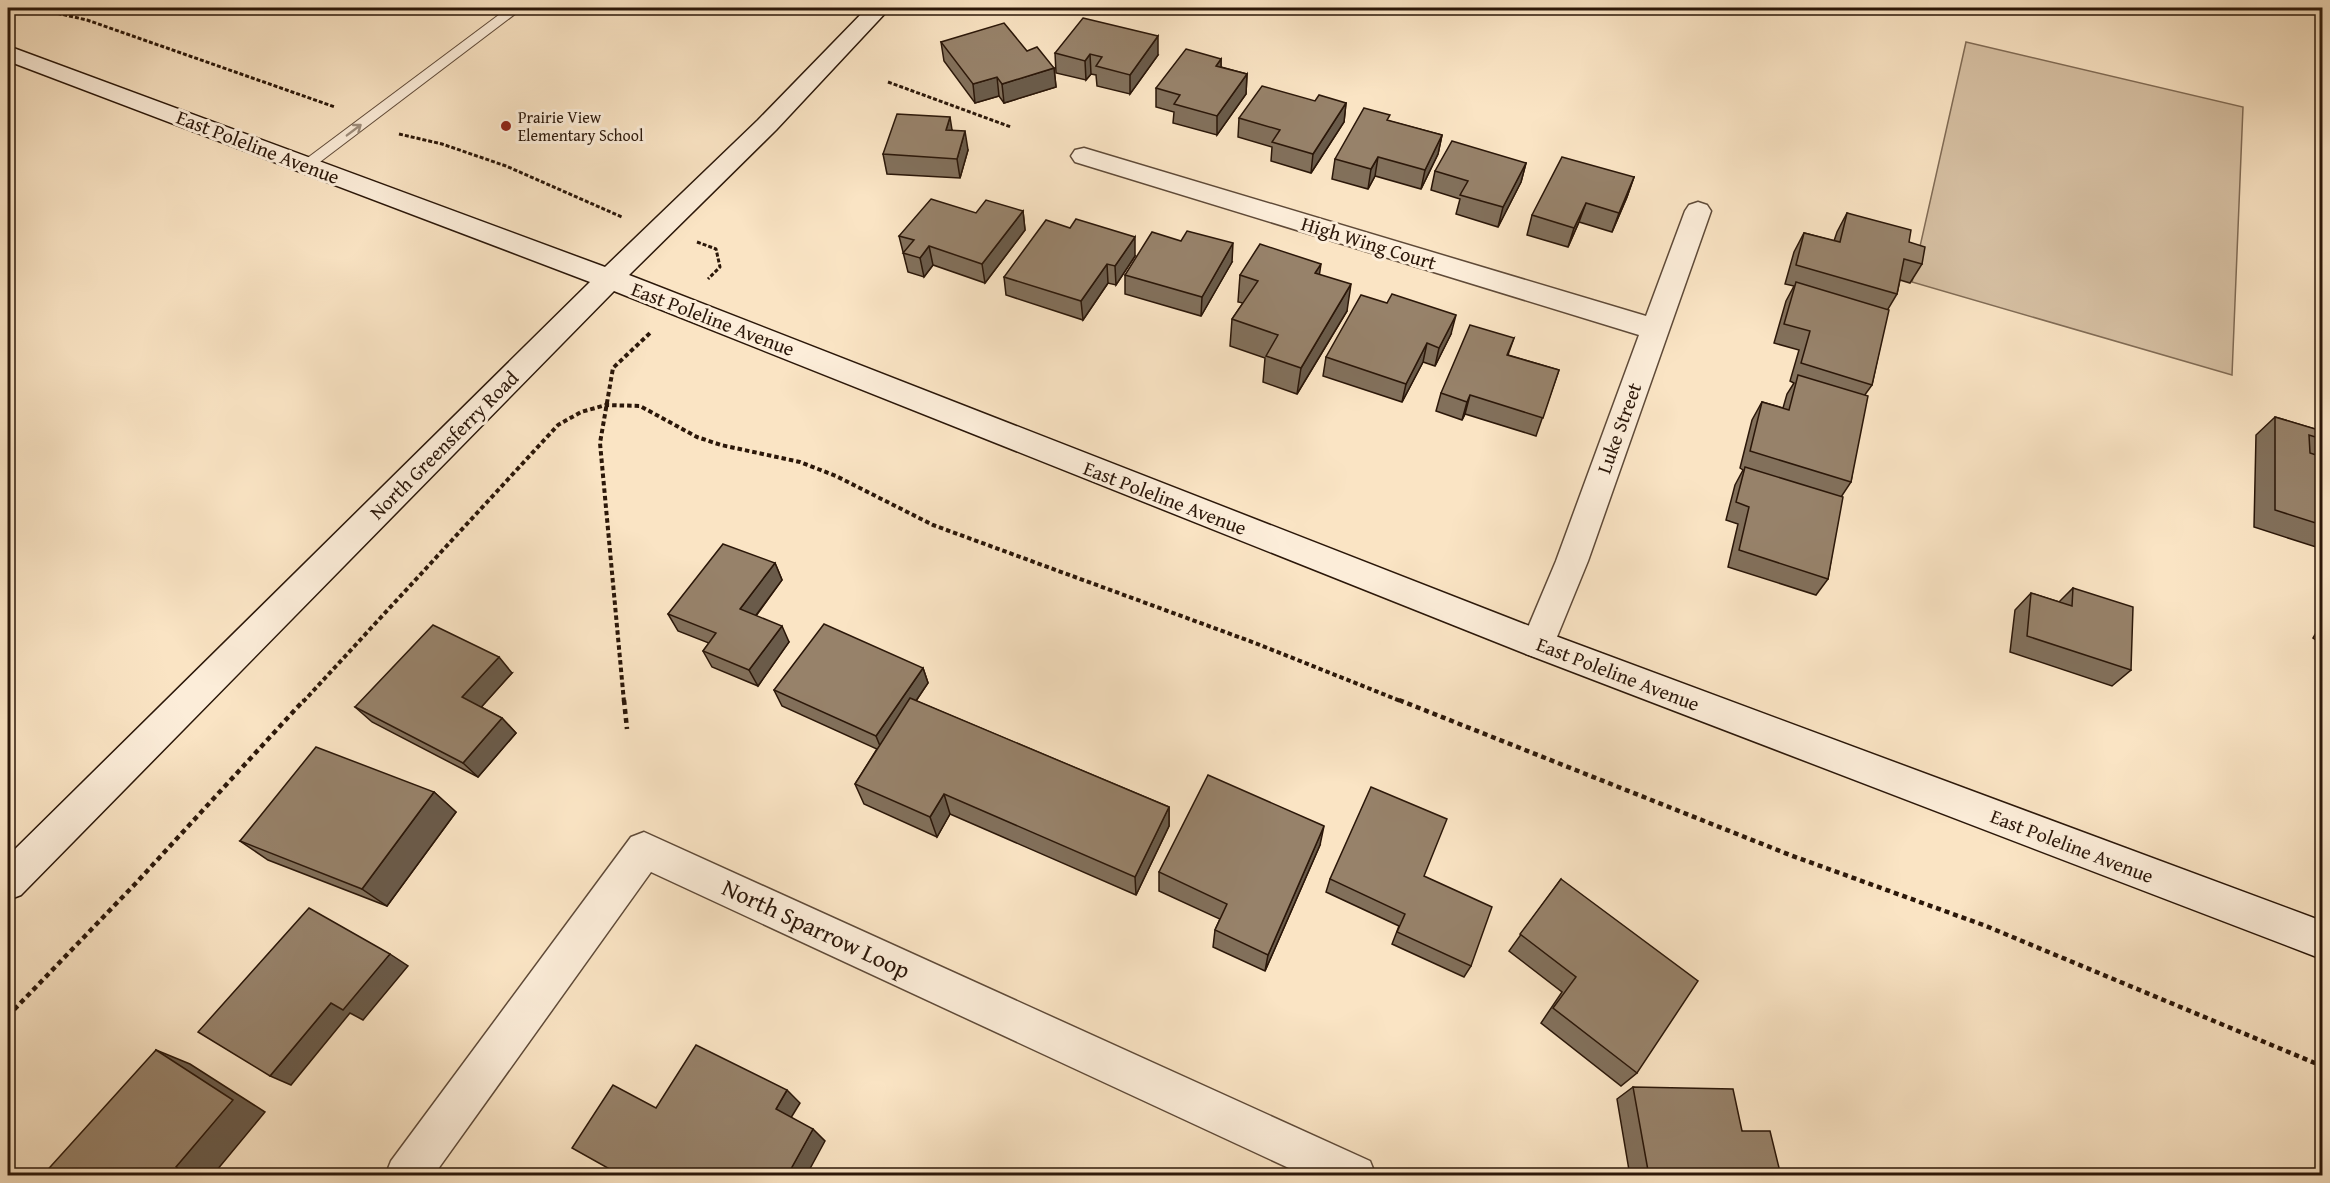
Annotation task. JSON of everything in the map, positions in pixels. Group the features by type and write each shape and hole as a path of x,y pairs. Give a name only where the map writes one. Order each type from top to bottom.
{"main road":[{"name":"North Greensferry Road","path":"8,882 609,280 767,126 879,8"},
{"name":"East Poleline Avenue","path":"8,53 609,280 1538,644 2322,940"},
{"name":"High Wing Court","path":"1084,156 1654,329"},
{"name":"Luke Street","path":"1538,644 1572,561 1698,211"},
{"name":"North Sparrow Loop","path":"406,1176 644,850 1355,1176"}],"lane":[{"path":"307,165 516,8"}],"path":[{"path":"34,8 87,20 342,109 386,131 421,138 519,171 604,211"},
{"path":"888,82 1011,127"},
{"path":"613,369 600,442 627,729"},
{"path":"8,1016 137,882 558,425 581,412 606,405 640,406 697,437 721,445 800,462 836,476 933,525 1255,643 1790,855 1986,927 2322,1066"}],"shaded area":[{"path":"1966,42 2243,107 2232,375 1912,282"}],"building":[{"path":"1083,18 1158,36 1130,75 1096,66 1102,57 1090,54 1085,61 1055,53"},
{"path":"1004,23 1027,51 1037,47 1054,68 1002,84 997,77 973,84 941,42"},
{"path":"1186,49 1221,59 1216,66 1247,74 1217,116 1174,104 1180,95 1156,88"},
{"path":"1262,86 1315,101 1319,95 1346,103 1313,154 1272,142 1280,130 1239,118"},
{"path":"1364,108 1390,115 1387,120 1442,135 1425,170 1378,157 1371,169 1335,159"},
{"path":"897,114 950,117 946,130 965,131 957,159 883,154"},
{"path":"1452,141 1526,163 1503,207 1460,195 1468,181 1435,171"},
{"path":"1562,157 1634,177 1619,213 1586,203 1574,228 1532,215"},
{"path":"931,199 976,213 986,200 1023,211 982,264 929,246 920,258 903,253 914,240 899,236"},
{"path":"1847,213 1911,230 1909,242 1925,247 1922,264 1904,259 1897,294 1796,265 1804,233 1840,242"},
{"path":"1076,219 1135,237 1115,266 1107,264 1081,301 1004,277 1046,220 1070,228"},
{"path":"1187,231 1233,243 1202,297 1125,275 1152,232 1181,241"},
{"path":"1260,244 1321,264 1315,273 1351,284 1301,368 1266,356 1278,335 1232,319 1258,281 1240,275"},
{"path":"1796,282 1889,310 1872,385 1801,363 1810,331 1784,324"},
{"path":"1392,294 1456,315 1439,348 1427,343 1406,384 1326,357 1361,295 1387,303"},
{"path":"1470,325 1514,338 1507,355 1559,370 1543,418 1470,395 1467,402 1441,393"},
{"path":"1798,375 1868,396 1851,482 1750,451 1762,402 1789,410"},
{"path":"2275,417 2322,431 2322,439 2309,435 2310,453 2322,457 2322,525 2275,510"},
{"path":"1745,467 1843,497 1828,579 1739,550 1749,507 1736,502"},
{"path":"723,544 775,563 740,609 782,626 749,670 703,651 716,633 668,614"},
{"path":"2073,588 2133,607 2131,670 2027,636 2031,593 2072,606"},
{"path":"824,624 923,668 876,736 774,690"},
{"path":"433,625 499,657 462,697 502,718 463,763 355,707"},
{"path":"910,698 1169,807 1135,877 944,794 930,817 855,784"},
{"path":"316,747 434,792 362,889 240,841"},
{"path":"1208,775 1324,826 1268,955 1215,930 1227,904 1159,872"},
{"path":"1371,787 1447,819 1424,876 1492,907 1471,966 1397,932 1405,914 1330,879"},
{"path":"1561,879 1698,981 1637,1073 1553,1008 1576,977 1520,934"},
{"path":"309,908 390,954 343,1010 331,1003 270,1076 198,1032"},
{"path":"696,1045 787,1090 776,1109 813,1129 787,1176 742,1176 740,1174 739,1176 622,1176 572,1148 613,1085 656,1108"},
{"path":"156,1050 233,1100 176,1167 188,1176 42,1176"},
{"path":"1633,1087 1733,1089 1742,1131 1770,1131 1781,1176 1649,1176"}],"place":[{"name":"Prairie View Elementary School","path":"506,126"}]}
